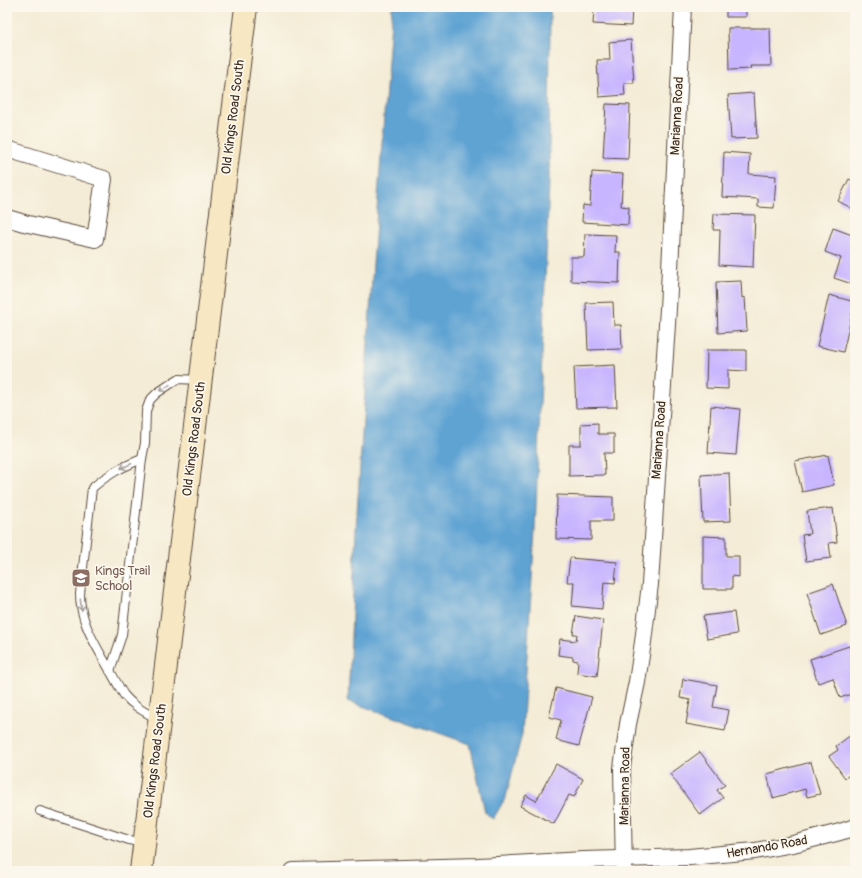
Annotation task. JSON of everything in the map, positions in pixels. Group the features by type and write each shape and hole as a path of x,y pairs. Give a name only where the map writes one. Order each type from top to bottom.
{"street":[{"name":"Old Kings Road South","path":"141,871 246,7"},
{"name":"Marianna Road","path":"624,865 622,768 628,724 637,682 650,584 668,309 683,7"},
{"path":"7,149 104,179 95,239 7,218"},
{"name":"Hernando Road","path":"293,871 478,866 584,860 624,865 755,851 793,844 840,832 855,826"}],"lane":[{"path":"110,671 122,635 145,443 146,411 150,400 157,393 178,379 201,380"},
{"path":"142,459 117,470 92,488 80,605 91,637 124,695 128,700 142,710 160,720"},
{"path":"40,811 129,840 145,843"}],"water":[{"path":"392,7 550,7 549,182 535,531 522,734 506,797 493,819 485,812 470,744 348,701 356,529 373,264"}],"building":[{"path":"594,7 632,7 631,26 593,24"},
{"path":"726,7 772,7 772,10 746,10 746,17 726,17"},
{"path":"728,28 770,28 771,66 750,66 751,69 729,70"},
{"path":"631,40 634,83 624,83 625,95 599,97 597,60 610,60 609,42"},
{"path":"754,93 757,138 731,139 728,95"},
{"path":"606,104 630,105 628,159 603,158"},
{"path":"724,152 750,154 749,174 776,176 774,208 758,207 758,199 722,197"},
{"path":"592,172 623,174 621,206 629,207 628,225 582,222 583,205 590,206"},
{"path":"849,179 855,182 855,210 838,201"},
{"path":"714,214 755,215 753,267 719,265 720,230 713,230"},
{"path":"833,228 855,236 855,285 834,278 841,258 825,252"},
{"path":"585,234 616,235 615,252 620,252 619,283 571,281 571,257 584,257"},
{"path":"741,281 742,298 745,297 747,331 718,333 716,282"},
{"path":"829,295 855,302 843,352 817,346"},
{"path":"613,302 614,325 621,325 622,349 588,350 586,303"},
{"path":"707,350 746,350 746,371 728,370 728,389 706,388"},
{"path":"615,365 617,407 576,408 574,367"},
{"path":"711,406 740,409 736,455 708,453"},
{"path":"598,423 598,434 614,434 614,453 604,453 605,475 569,476 569,445 581,445 581,424"},
{"path":"828,455 834,485 802,492 795,461"},
{"path":"729,473 731,521 703,522 701,475"},
{"path":"557,495 613,497 613,521 591,521 591,540 556,539"},
{"path":"833,508 837,542 829,543 831,558 806,561 802,535 810,534 807,511"},
{"path":"703,536 726,537 726,556 739,556 739,577 732,576 732,589 703,589"},
{"path":"570,558 617,562 615,583 604,582 602,609 572,606 574,582 567,582"},
{"path":"833,584 847,626 821,635 807,593"},
{"path":"734,612 737,634 707,639 703,616"},
{"path":"576,616 603,620 597,676 577,673 578,661 573,660 573,657 558,655 560,639 576,641 577,634 573,634"},
{"path":"849,646 855,663 855,693 840,698 833,678 818,683 810,659"},
{"path":"683,679 717,685 713,707 729,710 725,731 686,724 690,700 680,698"},
{"path":"556,688 592,697 579,746 556,740 561,720 549,717"},
{"path":"855,732 855,771 845,778 829,756 838,750 836,746"},
{"path":"700,752 725,785 717,790 723,798 700,815 670,774"},
{"path":"811,762 820,794 807,797 805,789 773,798 767,774"},
{"path":"556,764 583,779 574,797 569,795 554,824 520,806 526,795 536,801"}],"place":[{"name":"Kings Trail School","path":"81,578"}]}
